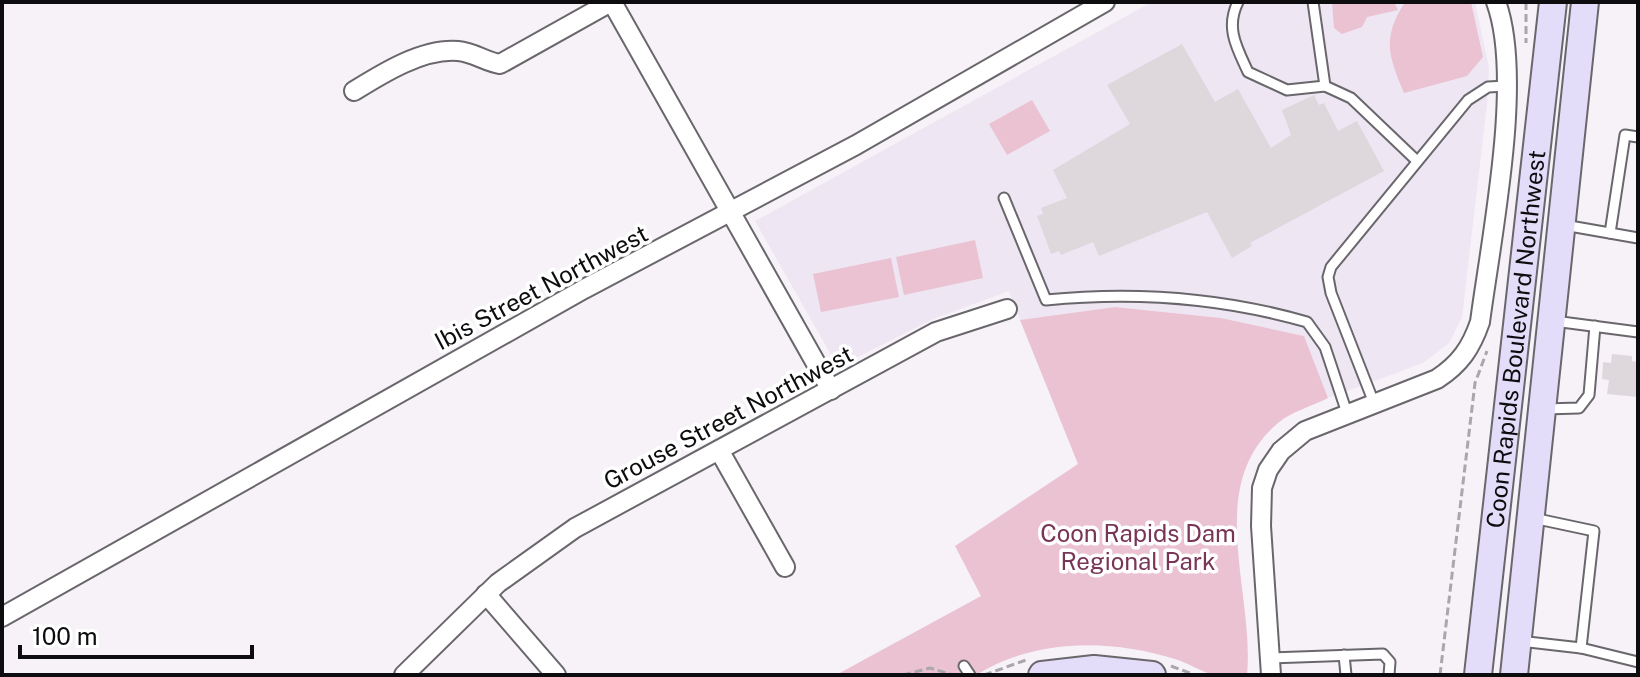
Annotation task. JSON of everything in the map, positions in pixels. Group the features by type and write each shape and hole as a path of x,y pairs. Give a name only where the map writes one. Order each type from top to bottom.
{"main road":[{"name":"Coon Rapids Boulevard Northwest","path":"1478,675 1553,2"},
{"name":"Coon Rapids Boulevard Northwest","path":"1514,675 1585,2"},
{"path":"1042,675 1094,669 1152,675"}],"street":[{"path":"354,91 398,66 446,52 470,54 500,64 611,2 831,390"},
{"name":"Ibis Street Northwest","path":"2,617 584,289 732,212 1072,10 1105,2"},
{"path":"1270,666 1261,526 1265,478 1281,451 1295,438 1347,413 1437,379 1464,356 1480,322 1506,86 1507,48 1496,2"},
{"name":"Grouse Street Northwest","path":"404,675 486,594 575,528 936,332 1007,309"},
{"path":"719,450 785,567"},
{"path":"486,594 556,675"}],"lane":[{"path":"1238,2 1232,14 1231,30 1248,72 1287,90 1325,86 1351,98 1417,161"},
{"path":"1313,2 1325,86"},
{"path":"1374,403 1328,277 1336,259 1468,100 1488,87 1506,86"},
{"path":"1610,233 1625,135 1638,137"},
{"path":"1004,198 1037,286 1046,300 1094,295 1186,297 1307,322 1325,347 1347,413"},
{"path":"1561,225 1638,238"},
{"path":"1550,320 1638,332"},
{"path":"1541,409 1579,408 1589,395 1595,326"},
{"path":"1529,517 1564,522 1594,531 1581,648"},
{"path":"1517,641 1581,648 1638,662"},
{"path":"1270,666 1344,655 1388,655 1389,675"},
{"path":"1344,655 1346,675"},
{"path":"964,666 970,675"}],"path":[{"path":"903,675 930,668 953,675"}],"shaded area":[{"path":"1152,2 1475,2 1489,68 1487,104 1462,317 1449,343 1423,363 1328,398 1304,336 1221,318 1115,307 1020,320 1009,291 933,319 838,367 755,221"}],"green space":[{"path":"1332,2 1394,2 1398,10 1367,17 1362,27 1342,34 1334,28"},
{"path":"1405,2 1471,2 1483,57 1467,76 1404,93 1391,57 1390,37"},
{"path":"1032,100 1050,131 1007,155 989,124"},
{"path":"975,240 983,278 904,295 896,257"},
{"path":"891,258 899,297 821,312 813,274"},
{"name":"Coon Rapids Dam Regional Park","path":"1115,307 1221,318 1304,336 1328,398 1278,423 1255,449 1243,477 1237,509 1237,542 1248,643 1247,675 1216,675 1150,652 1074,646 1023,654 976,675 836,675 981,596 955,546 1078,464 1020,320"}],"building":[{"path":"1182,44 1215,102 1238,89 1271,148 1291,135 1282,110 1314,95 1319,105 1324,103 1338,131 1357,121 1384,171 1250,243 1252,246 1232,258 1207,212 1099,256 1093,242 1061,255 1059,251 1051,254 1037,216 1043,214 1041,208 1067,198 1053,170 1130,124 1107,85"},
{"path":"1612,354 1632,356 1632,361 1638,362 1638,397 1607,394 1609,380 1602,379 1603,362 1611,363"}]}
